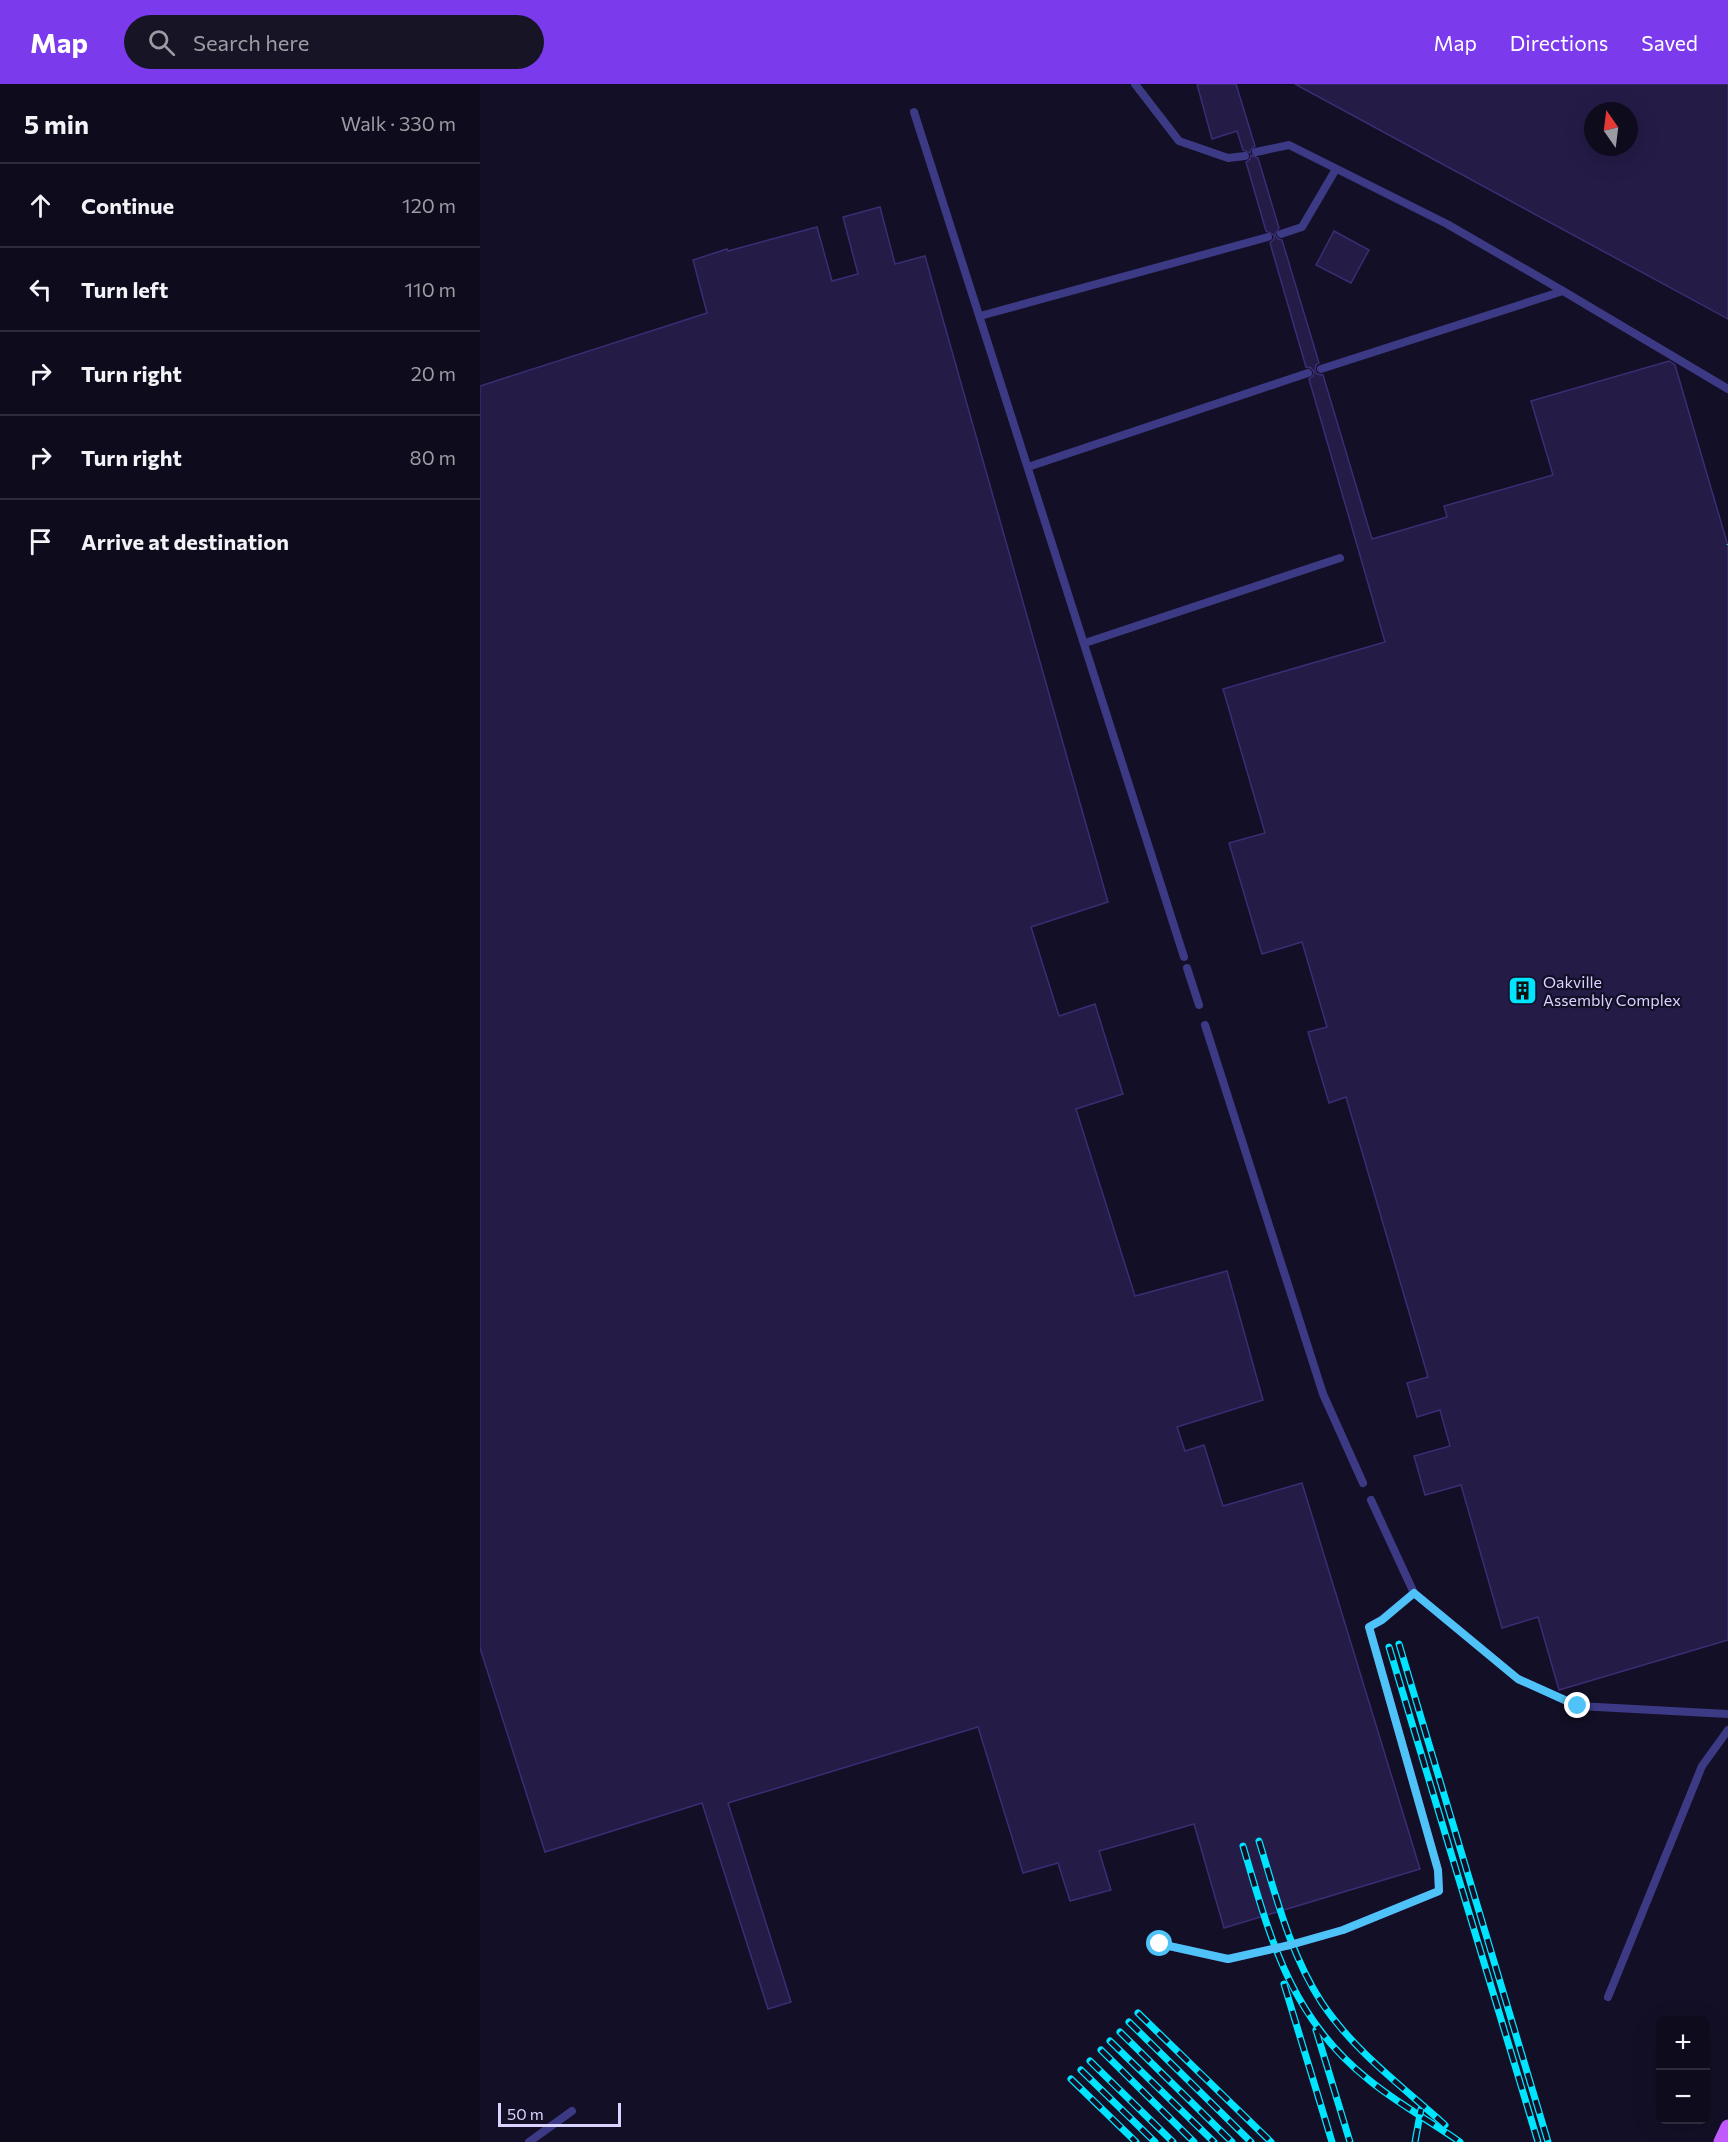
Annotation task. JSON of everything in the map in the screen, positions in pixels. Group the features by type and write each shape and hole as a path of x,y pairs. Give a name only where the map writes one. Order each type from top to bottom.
{"main road":[{"path":"1721,2142 1728,2127"}],"lane":[{"path":"1135,84 1179,141 1228,158 1245,156"},
{"path":"914,112 1184,957"},
{"path":"1256,152 1289,145 1446,224 1728,389"},
{"path":"1281,234 1302,227 1336,169"},
{"path":"980,316 1268,237"},
{"path":"1321,369 1563,291"},
{"path":"1028,467 1308,373"},
{"path":"1085,643 1340,558"},
{"path":"1187,968 1199,1005"},
{"path":"1205,1024 1323,1395 1363,1483"},
{"path":"1371,1500 1414,1593 1518,1679 1578,1706 1728,1714"},
{"path":"1160,1944 1228,1959 1343,1930 1439,1891 1438,1870 1369,1627 1382,1620 1414,1593"},
{"path":"1608,1997 1702,1766 1728,1730"},
{"path":"529,2142 572,2111"}],"building":[{"path":"1197,84 1236,84 1255,146 1250,153 1243,150 1237,131 1212,139"},
{"path":"1295,84 1728,84 1728,319"},
{"name":"Oakville Assembly Complex","path":"1251,155 1258,158 1279,228 1275,235 1282,240 1319,363 1315,370 1317,374 1323,375 1372,539 1447,517 1444,506 1553,475 1531,401 1669,361 1675,365 1728,546 1728,1640 1559,1690 1538,1617 1502,1628 1461,1485 1425,1495 1414,1456 1450,1446 1440,1410 1417,1417 1407,1383 1428,1377 1346,1097 1329,1103 1308,1032 1327,1027 1302,942 1262,954 1229,843 1265,833 1223,689 1385,642 1309,379 1314,372 1311,368 1306,367 1270,243 1274,235 1266,231 1246,162"},
{"path":"880,207 895,264 925,256 1108,902 1031,927 1059,1016 1095,1004 1123,1094 1076,1109 1135,1296 1227,1271 1263,1400 1177,1427 1185,1451 1204,1445 1223,1506 1302,1483 1420,1869 1224,1928 1194,1824 1099,1851 1111,1890 1070,1901 1058,1863 1023,1873 978,1727 728,1803 791,2002 768,2009 702,1803 545,1852 480,1648 480,386 707,313 693,260 727,249 728,251 817,227 832,281 858,274 843,217"},
{"path":"1334,231 1369,250 1351,283 1316,265"}],"railway":[{"path":"1399,1644 1548,2142"},
{"path":"1389,1647 1538,2142"},
{"path":"1259,1841 1292,1945 1322,2003 1364,2053 1445,2125"},
{"path":"1243,1846 1263,1912 1286,1974 1320,2030 1342,2056 1369,2080 1460,2142"},
{"path":"1284,1984 1332,2142"},
{"path":"1138,2013 1271,2142"},
{"path":"1129,2022 1251,2142"},
{"path":"1316,2030 1350,2142"},
{"path":"1120,2032 1232,2142"},
{"path":"1110,2041 1214,2142"},
{"path":"1101,2050 1194,2142"},
{"path":"1090,2061 1173,2142"},
{"path":"1081,2070 1155,2142"},
{"path":"1071,2079 1136,2142"},
{"path":"1415,2142 1421,2109"}],"place":[{"name":"Oakville Assembly Complex","path":"1522,991"}],"route":[{"path":"1160,1944 1228,1959 1343,1930 1439,1891 1438,1870 1369,1627 1382,1620 1414,1593 1518,1679 1578,1706"}]}
